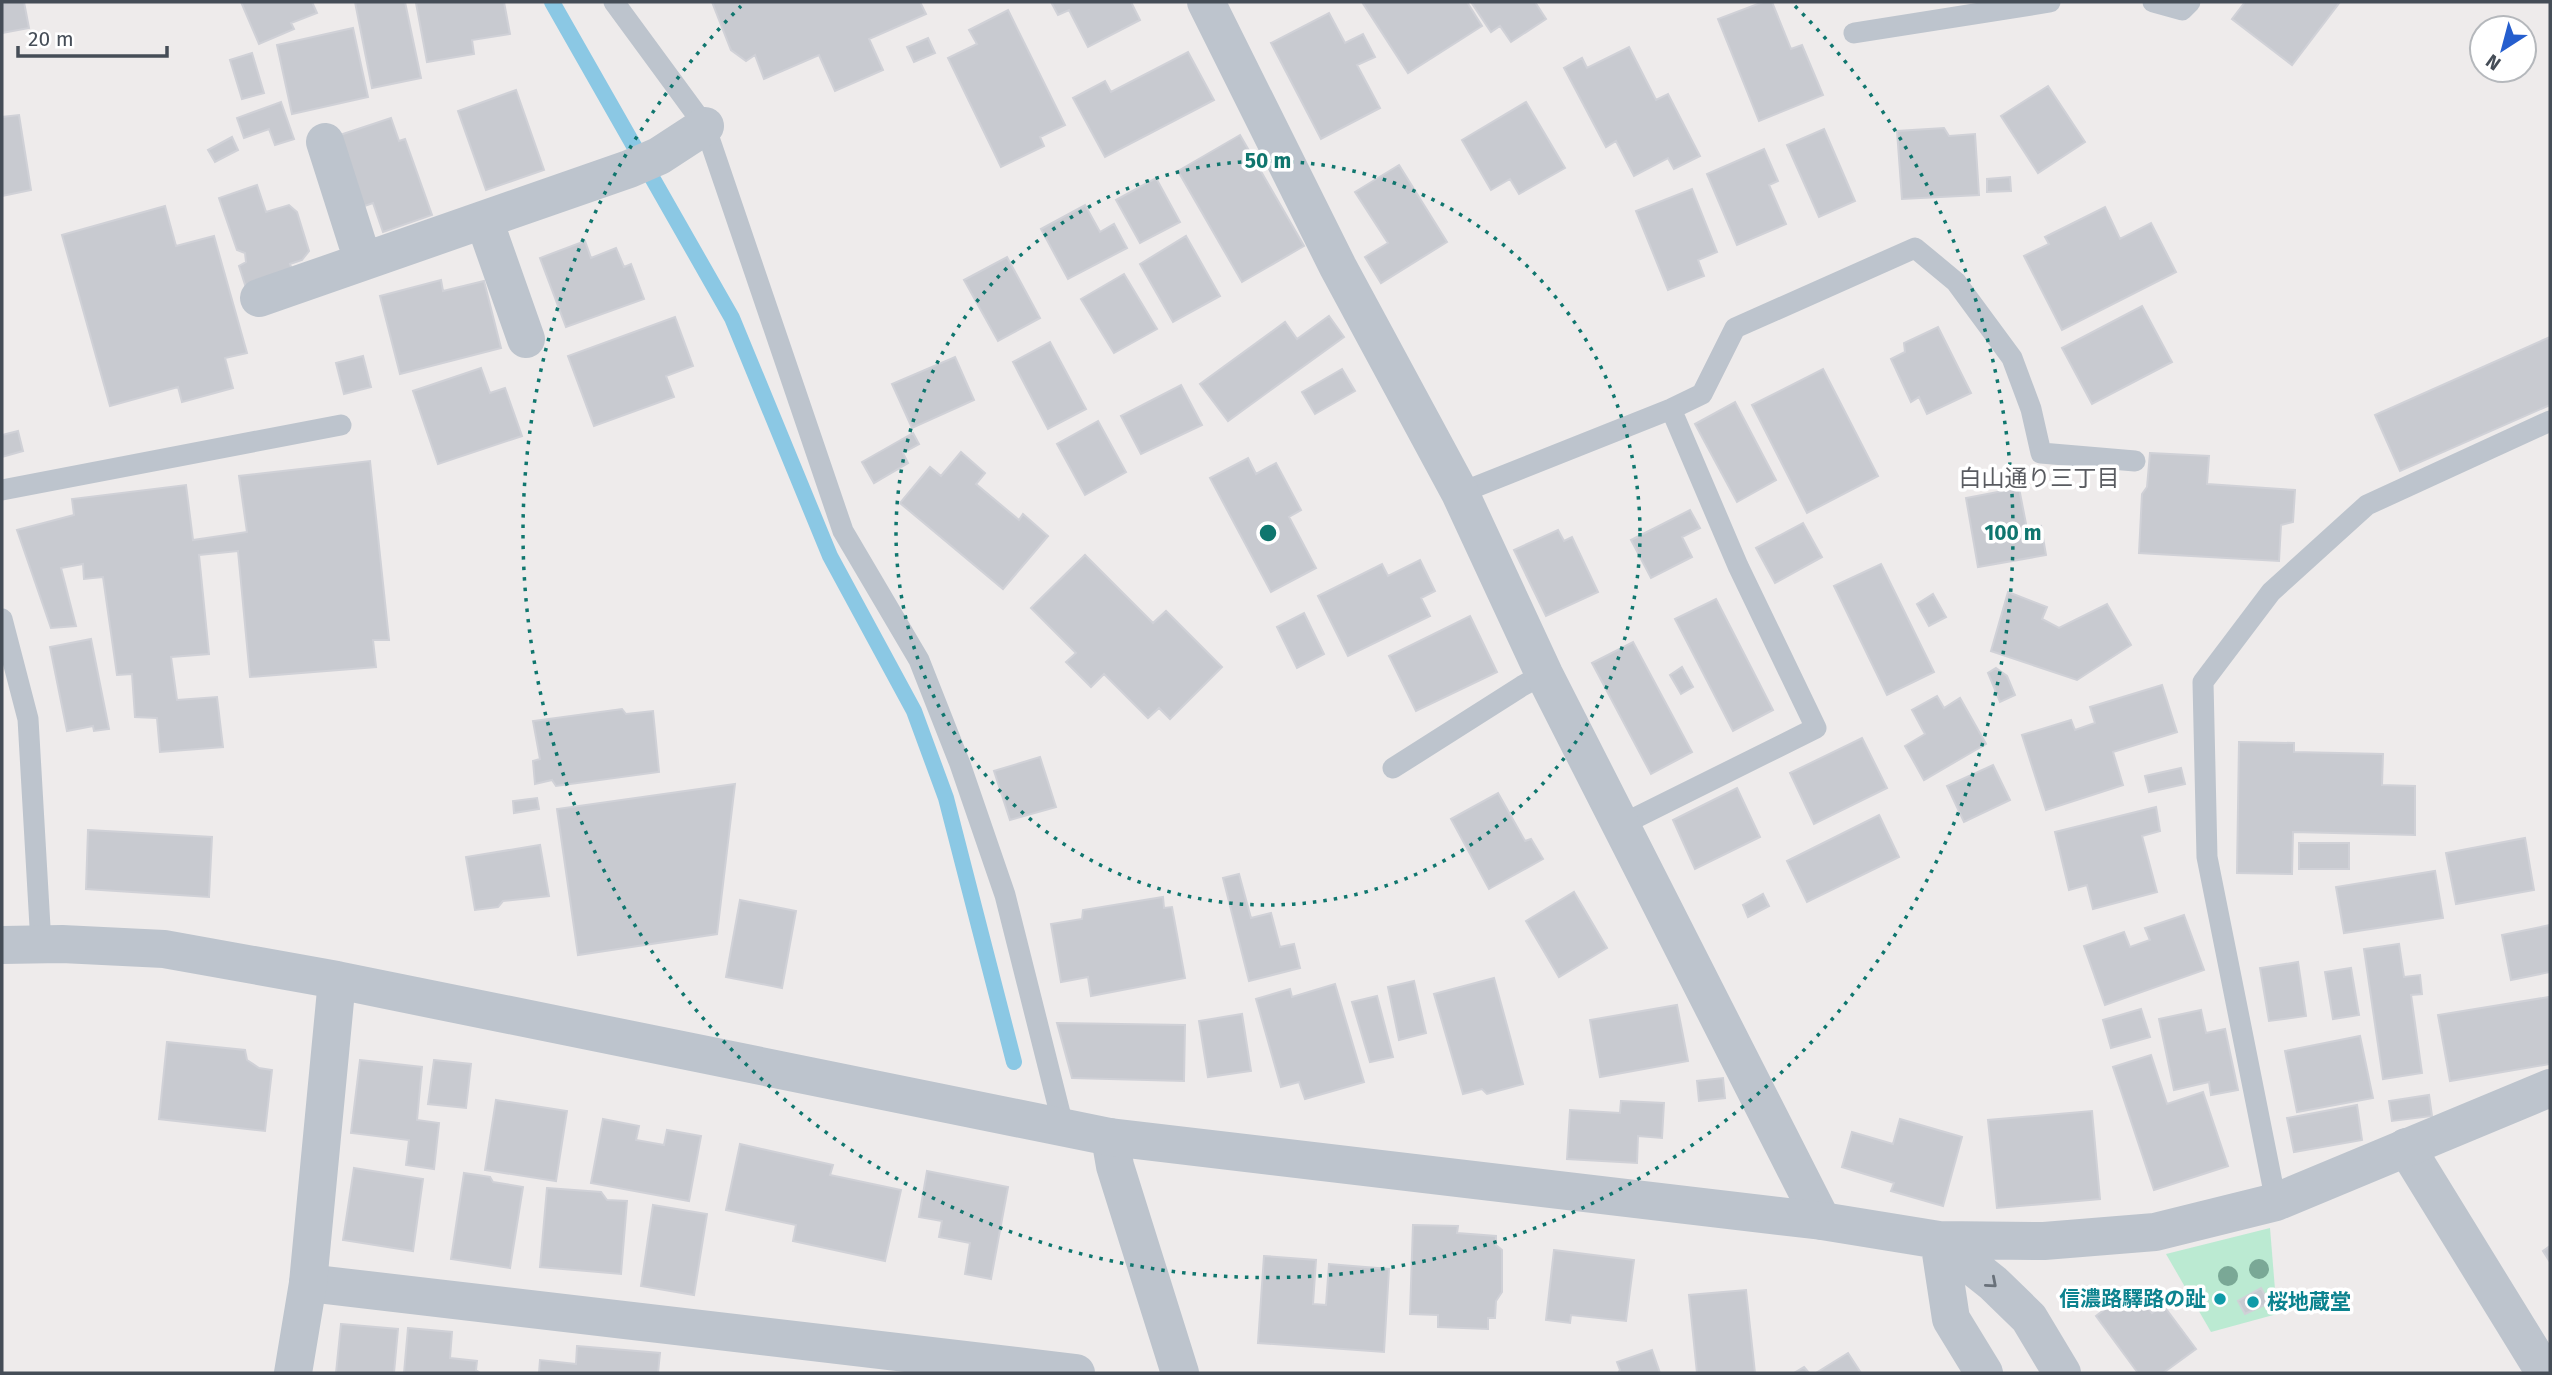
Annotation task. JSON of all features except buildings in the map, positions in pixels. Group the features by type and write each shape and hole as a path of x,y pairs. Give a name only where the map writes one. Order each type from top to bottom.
{"street":[{"path":"1206,2 1338,267 1460,493 1545,674 1822,1221"},
{"path":"259,298 644,162 705,126"},
{"path":"325,142 363,261"},
{"path":"484,220 526,339"},
{"path":"2,945 164,949 338,981 1110,1137 1822,1221 1939,1240 2044,1241 2155,1232 2276,1202 2550,1088"},
{"path":"293,1373 308,1283 338,981"},
{"path":"1110,1137 1115,1166 1180,1373"},
{"path":"2406,1147 2544,1373"},
{"path":"1939,1240 1951,1319 1984,1373"},
{"path":"1939,1240 1993,1283 2029,1318 2062,1373"},
{"path":"308,1283 1076,1373"}],"lane":[{"path":"614,2 705,126 843,531 919,660 960,764 1005,895 1064,1129"},
{"path":"1854,33 2050,2"},
{"path":"2153,2 2182,10 2190,2"},
{"path":"1460,493 1671,409 1702,394 1735,327 1915,248 1956,282 2012,358 2031,409 2041,453 2135,461"},
{"path":"1621,825 1816,727 1738,566 1671,409"},
{"path":"2276,1202 2207,857 2203,682 2271,592 2367,505 2550,421"},
{"path":"2,491 341,425"},
{"path":"2,619 27,719 41,944"},
{"path":"1393,768 1545,674"}],"green space":[{"path":"2270,1228 2277,1314 2211,1332 2166,1254"}],"waterway":[{"path":"552,2 732,318 830,556 914,711 946,798 1014,1062"}],"place":[{"name":"信濃路驛路の趾","path":"2220,1299"},
{"name":"桜地蔵堂","path":"2253,1302"}],"district":[{"name":"白山通り三丁目","path":"2039,478"}]}
